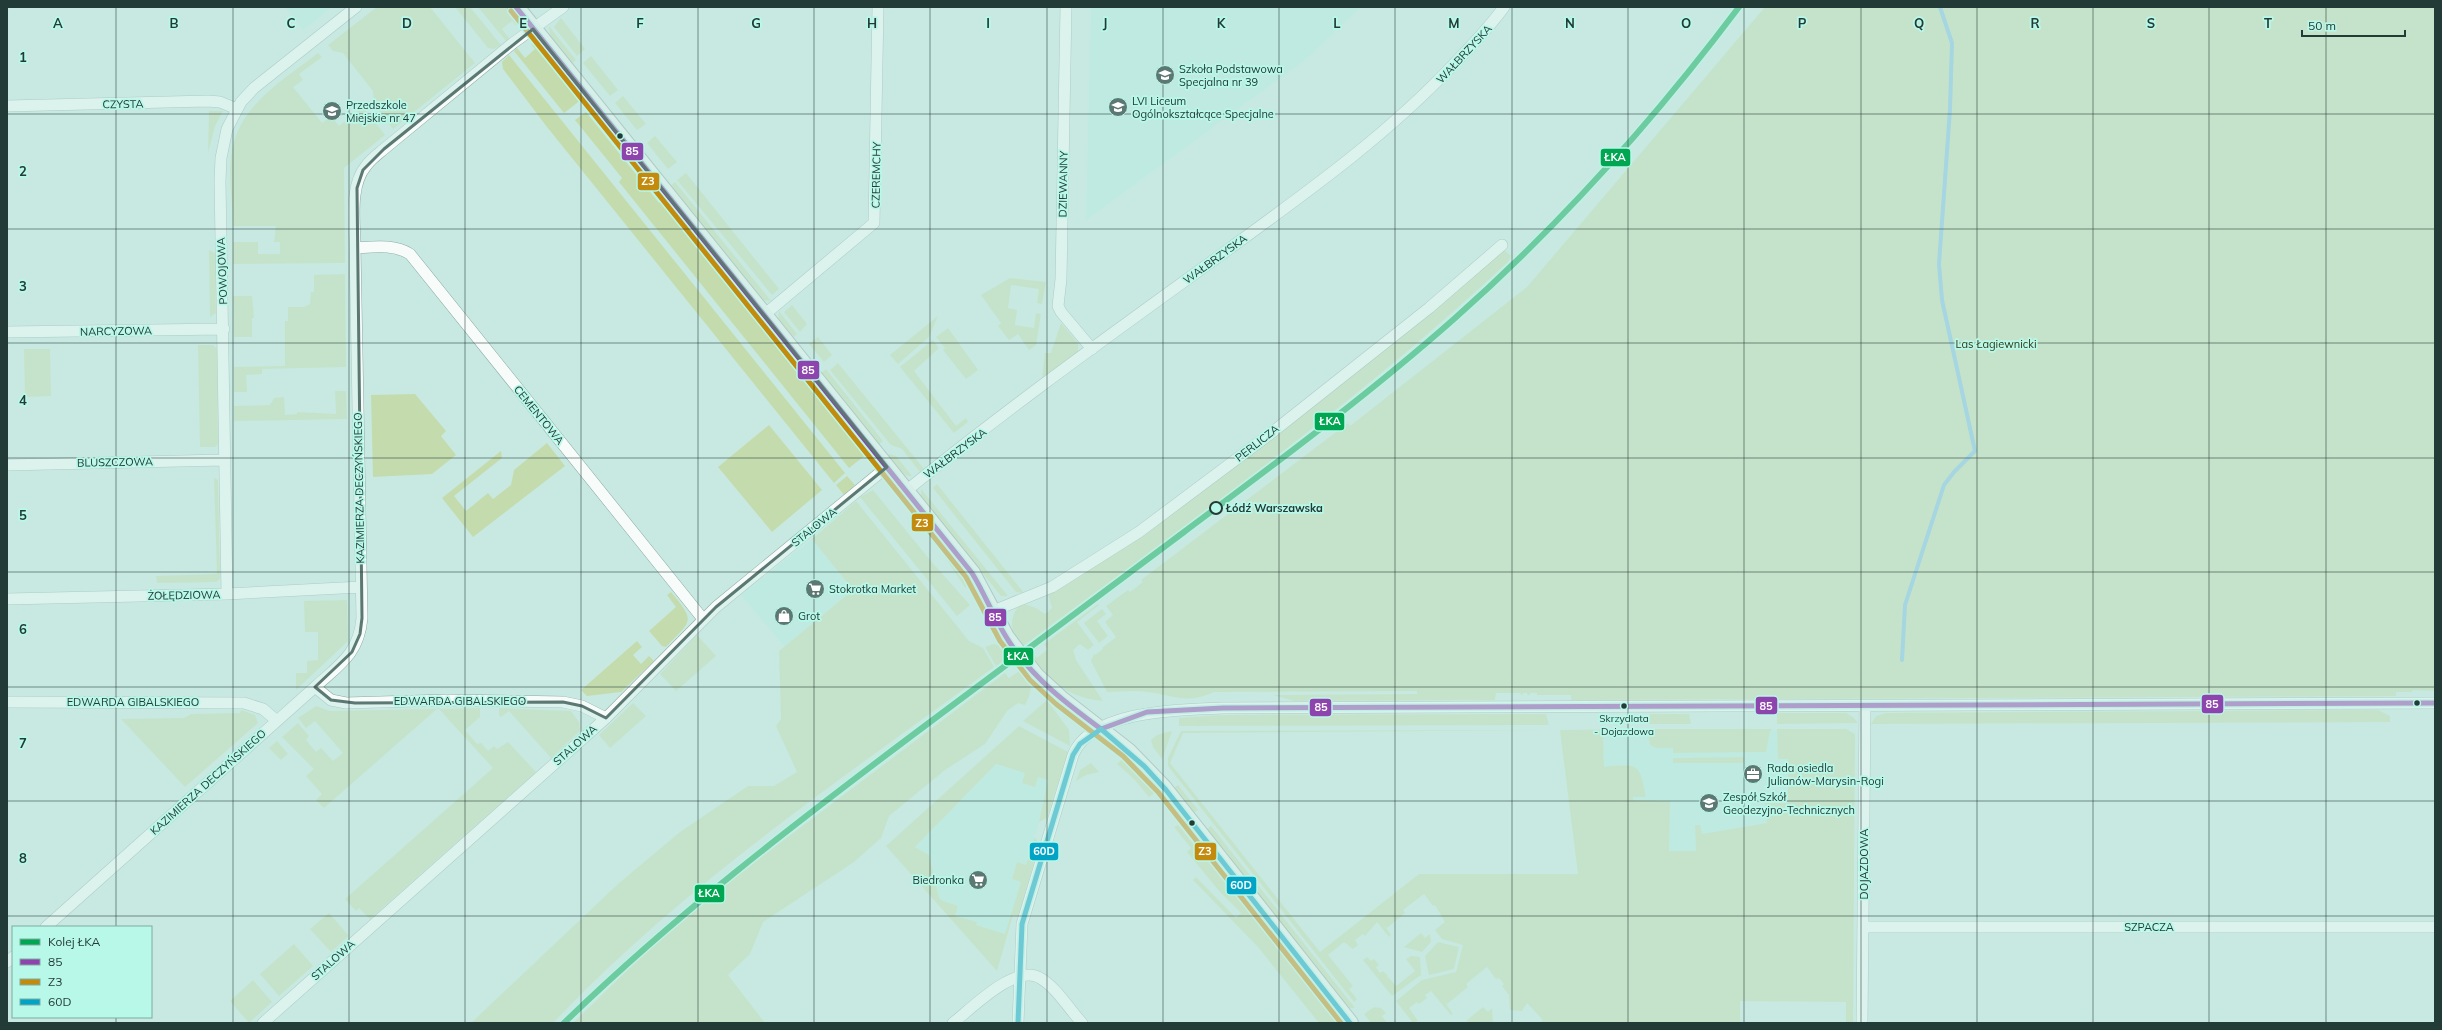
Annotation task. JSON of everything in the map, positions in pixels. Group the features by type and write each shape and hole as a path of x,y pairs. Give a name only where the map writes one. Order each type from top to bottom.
{"street":[{"name":"POWOJOWA","path":"226,594 221,158 227,129 237,109 254,88 356,7"},
{"path":"516,7 972,573 1011,645 1036,676 1060,698 1101,729 1144,766 1163,787 1350,1023"},
{"name":"KAZIMIERZA DECZYŃSKIEGO","path":"47,926 315,687 348,657 356,646 361,626 355,248 357,188 366,166 533,29 563,7"},
{"name":"CZEREMCHY","path":"764,315 874,223 878,7"},
{"name":"DZIEWANNY","path":"1066,7 1061,279 1058,306 1061,312 1092,349"},
{"name":"WAŁBRZYSKA","path":"906,491 1092,349 1338,169 1377,137 1438,82 1490,26 1504,7"},
{"name":"CZYSTA","path":"7,106 208,101 220,102 237,109"},
{"name":"PERLICZA","path":"993,611 1052,587 1139,532 1270,434 1429,308 1502,245"},
{"name":"CEMENTOWA","path":"355,248 392,247 402,249 410,254 703,619"},
{"name":"NARCYZOWA","path":"7,332 224,329"},
{"name":"BLUSZCZOWA","path":"7,465 224,460"},
{"name":"STALOWA","path":"262,1023 606,718 703,619 887,467"},
{"name":"ŻOŁĘDZIOWA","path":"7,599 226,594 361,588"},
{"name":"EDWARDA GIBALSKIEGO","path":"315,687 331,700 346,703 447,700 563,702 582,706 606,718"},
{"name":"EDWARDA GIBALSKIEGO","path":"7,702 244,703 263,709 277,721"},
{"path":"1018,1023 1023,918 1073,755 1084,740 1101,729 1147,712 1223,708 2435,703"},
{"name":"DOJAZDOWA","path":"1862,1023 1865,706"},
{"name":"SZPACZA","path":"1863,927 2435,927"},
{"path":"953,1023 992,992 1020,975 1028,974 1042,979 1082,1023"}],"highlighted area":[{"path":"533,29 887,467 716,607 606,718 582,706 563,702 355,703 331,700 315,687 352,652 360,634 362,618 355,214 357,188 363,170 384,149"}],"shaded area":[{"path":"285,7 332,7 303,30"},
{"path":"1091,7 1361,7 1305,60 1086,220"},
{"path":"812,539 854,590 785,647 741,595"},
{"name":"Zespół Szkół Geodezyjno-Technicznych","path":"1849,730 1848,887 1582,901 1560,731"},
{"path":"996,764 1025,773 1022,783 1038,777 1048,780 1044,806 1026,865 1017,862 1012,879 1021,882 1006,934 976,925 977,922 955,916 939,898 929,855 915,847"}],"green space":[{"path":"377,7 430,7 475,63 393,129 374,104 373,91 343,53 333,51 328,45"},
{"path":"455,7 470,7 501,45 494,49 488,48"},
{"path":"478,7 506,7 517,23 517,26 512,21 502,29 509,38 506,41"},
{"name":"Las Łagiewnicki","path":"1765,7 2435,7 2435,691 2413,690 2412,692 2396,692 2396,696 1571,700 1571,695 1537,695 1537,693 1531,693 1528,696 1527,693 1523,693 1522,696 1520,693 1496,693 1495,700 1294,701 1273,695 1417,694 1417,691 1214,692 1204,696 1187,699 1142,691 1107,692 1091,661 1094,654 1095,655 1103,649 1102,648 1116,637 1105,622 1113,615 1106,606 1128,590 1130,592 1143,582 1141,580 1348,423 1350,426 1527,287"},
{"path":"561,18 585,49 577,56 554,27"},
{"path":"549,26 576,60 571,64 550,36"},
{"path":"531,44 538,47 582,99 564,113 514,51 517,48 525,58 535,49"},
{"path":"318,53 322,57 299,74 303,80 293,87 322,123 331,116 339,126 363,107 385,135 344,168 345,263 233,264 233,242 258,242 258,254 280,254 280,242 274,242 276,226 233,226 230,164 235,138 242,123 263,96"},
{"path":"509,55 845,473 834,483 547,127 503,69 502,62"},
{"path":"591,56 618,90 610,96 583,63"},
{"path":"623,96 646,124 637,130 615,103"},
{"path":"209,111 223,111 215,126 208,153"},
{"path":"586,112 659,203 664,199 867,454 849,468 619,182 622,178 575,120"},
{"path":"655,136 677,162 668,169 647,143"},
{"path":"686,173 779,289 772,295 677,180"},
{"path":"675,182 771,301 762,300 670,186"},
{"path":"1503,249 1511,256 1508,262 1451,314 1392,364 1271,461 1023,646 1030,655 1033,653 1037,658 1048,649 1044,644 1098,604 1099,605 1077,622 1094,645 1088,650 1080,644 1073,650 1076,660 1103,701 1074,694 1051,680 1014,636 1012,627 1013,618 1021,603 1036,608 1045,614 1052,608 1048,594 1123,549"},
{"path":"209,250 215,253 216,313 210,317"},
{"path":"345,274 346,367 262,369 262,374 246,375 247,392 234,392 234,367 285,366 285,321 288,321 288,307 304,307 310,304 311,292 314,292 314,275"},
{"path":"1010,278 1046,282 1042,304 1037,303 1039,289 1011,285 1008,308 1017,310 1015,325 1034,328 1036,313 1041,314 1036,345 1029,350 1018,334 1009,340 998,326 1001,323 981,295"},
{"path":"233,296 252,296 254,318 252,318 252,337 234,337"},
{"path":"792,305 807,324 800,332 784,312"},
{"path":"779,311 797,334 793,338 778,320"},
{"path":"938,316 929,337 898,364 890,355"},
{"path":"1061,323 1078,343 1078,352 1042,380 1045,353 1051,353"},
{"path":"948,328 978,370 966,379 943,350 945,348 936,337"},
{"path":"818,337 832,355 824,362 809,344"},
{"path":"933,340 939,348 914,371 956,426 966,418 968,422 954,433 900,367"},
{"path":"198,345 213,345 217,349 218,444 215,447 200,447"},
{"path":"24,349 50,349 51,396 25,397"},
{"path":"838,363 924,469 920,472 902,449 891,445 830,370"},
{"path":"826,369 883,441 878,445 821,373"},
{"path":"335,391 346,391 347,419 234,421 234,406 270,405 274,398 284,397 285,415 297,414 297,412 336,414"},
{"path":"415,394 446,431 441,436 456,455 432,474 373,477 371,395"},
{"path":"769,425 822,490 772,532 718,467"},
{"path":"547,443 565,466 473,537 442,498 501,451 502,458 454,496 466,511 488,493 493,499 511,485 514,470"},
{"path":"890,454 896,456 912,476 908,476 897,469 887,455"},
{"path":"847,476 855,485 844,495 836,485"},
{"path":"214,478 218,480 220,579 216,582 157,583 156,576 217,574"},
{"path":"887,481 966,578 966,589 941,551 885,482"},
{"path":"937,484 1024,593 1016,592 933,488"},
{"path":"921,489 1008,596 1001,596 921,497"},
{"path":"873,490 930,560 970,605 957,616 860,497"},
{"path":"856,501 969,641 983,648 994,667 822,792 710,879 603,973 553,1023 471,1023 618,884 680,832 748,786 774,786 797,772 776,726 781,719 779,651 853,590 812,539"},
{"path":"671,592 684,609 688,621 686,626 666,647 662,646 649,631 676,607 667,595"},
{"path":"347,600 348,641 296,690 296,673 307,673 307,661 318,660 318,632 305,632 304,601"},
{"path":"1102,609 1106,614 1097,621 1108,636 1099,643 1084,623"},
{"path":"697,635 716,656 676,691 660,674"},
{"path":"637,641 642,647 633,655 641,664 649,656 654,661 621,692 587,696 581,690"},
{"path":"994,644 1010,654 1029,678 1031,686 1029,697 1025,705 1018,703 1007,711 985,744 945,770 889,816 881,838 854,862 763,922 750,954 728,975 765,1023 573,1023 645,953 719,889 1005,673 1009,678 1021,670 1010,656 996,666 985,647"},
{"path":"1047,700 1069,730 1070,746 1023,721"},
{"path":"633,703 646,716 610,748 599,735"},
{"path":"316,706 330,711 437,709 324,808 316,800 322,794 306,776 314,769 282,737 298,723 309,736 306,740 316,752 321,748 333,761 343,753 315,721 306,728 298,718"},
{"path":"480,708 480,717 465,730 477,744 481,743 488,751 494,746 497,749 508,742 536,772 370,919 359,908 356,911 345,899 493,768 439,709"},
{"path":"499,708 571,711 579,722 580,731 551,758 509,711 501,717 499,715"},
{"path":"241,710 255,715 258,723 185,787 121,719 184,718 191,714 240,713"},
{"path":"2378,710 2390,716 2390,722 1871,724 1876,716 1886,713"},
{"path":"1777,713 1846,713 1853,717 1858,723 1777,724"},
{"path":"1546,714 1549,725 1179,726 1179,718 1223,715"},
{"path":"1650,714 1689,714 1691,724 1648,724"},
{"path":"1019,726 1068,752 1047,818 1039,822 1048,780 1038,777 1035,787 1022,783 1025,773 996,764 915,847 929,855 939,898 943,901 958,906 955,916 977,922 976,925 1005,934 1021,882 1012,879 1017,862 1026,865 1035,837 1038,843 1038,849 1018,916 1013,915 997,971 886,846"},
{"path":"1637,729 1638,731 1603,731 1604,767 1624,765 1636,768 1642,777 1646,797 1633,797 1633,800 1670,801 1669,851 1696,851 1695,825 1700,825 1702,834 1767,823 1765,803 1788,803 1788,759 1778,759 1777,729 1846,729 1855,734 1853,1023 1846,1023 1846,1002 1740,1001 1740,1023 1540,1023 1543,1020 1527,1003 1522,1011 1510,1010 1509,995 1502,986 1504,984 1499,978 1496,979 1487,967 1466,984 1468,987 1447,1004 1444,1001 1453,1014 1451,1015 1431,991 1425,995 1427,998 1419,1004 1417,1002 1409,1008 1418,1021 1413,1023 1396,1001 1422,980 1456,972 1463,945 1442,939 1435,930 1445,922 1435,905 1433,906 1424,894 1403,910 1405,913 1387,928 1384,925 1391,935 1389,937 1377,922 1365,936 1363,934 1355,940 1358,945 1353,949 1344,942 1328,955 1353,986 1349,989 1357,999 1354,1002 1168,766 1168,758 1181,731 1549,730 1183,733 1170,763 1320,952 1419,874 1578,874 1560,730"},
{"path":"1647,729 1773,729 1770,731 1766,752 1673,753 1673,748 1656,748 1650,745"},
{"path":"1172,731 1162,759 1153,747 1151,740 1157,735"},
{"path":"277,741 288,754 281,760 269,748"},
{"path":"1744,757 1744,763 1673,763 1673,758"},
{"path":"1121,760 1157,791 1149,797 1134,779 1117,764"},
{"path":"1091,763 1099,772 1086,775 1076,781 1080,770"},
{"path":"1178,785 1198,810 1194,813 1174,788"},
{"path":"1178,825 1194,845 1198,843 1340,1023 1319,1023 1258,947 1193,880 1196,877 1236,918 1241,913 1220,892 1187,852 1191,848 1174,827"},
{"path":"1211,826 1355,1008 1348,1008 1207,829"},
{"path":"329,913 349,936 331,952 310,929"},
{"path":"1421,933 1425,938 1430,934 1431,942 1422,952 1404,947"},
{"path":"1438,942 1459,947 1454,969 1429,975 1425,956"},
{"path":"294,944 313,966 279,996 260,974"},
{"path":"1411,956 1420,957 1421,975 1392,996 1363,960 1367,957 1371,961 1374,959 1379,965 1376,967 1380,973 1383,971 1388,976 1385,979 1388,977 1396,986 1415,971 1406,959"},
{"path":"253,980 272,1002 249,1023 230,1001"},
{"path":"1374,1007 1381,1008 1386,1013 1382,1016 1387,1023 1371,1023 1364,1014"},
{"path":"1483,1007 1488,1012 1492,1008 1493,1023 1471,1023 1466,1021"}],"waterway":[{"path":"1902,660 1905,605 1944,485 1954,472 1975,451 1942,300 1939,264 1950,109 1952,43 1940,7"}],"rail line":[{"name":"ŁKA","path":"564,1023 648,946 779,837 1355,402 1454,319 1531,246 1604,170 1674,90 1739,7"}],"transit line":[{"name":"85","path":"516,7 972,573 1000,626 1019,656 1052,690 1101,729"},
{"name":"Z3","path":"511,11 966,577 1000,641 1030,680 1056,704 1123,756 1158,792 1341,1023"},
{"name":"85","path":"1101,729 1147,712 1223,708 2435,703"},
{"name":"60D","path":"1018,1023 1022,924 1073,755 1080,744 1101,729 1144,766 1166,790 1350,1023"}],"place":[{"name":"Szkoła Podstawowa Specjalna nr 39","path":"1165,75"},
{"name":"LVI Liceum Ogólnokształcące Specjalne","path":"1118,107"},
{"name":"Przedszkole Miejskie nr 47","path":"332,111"},
{"name":"Łódź Warszawska","path":"1216,508"},
{"name":"Stokrotka Market","path":"815,589"},
{"name":"Grot","path":"784,616"},
{"name":"Skrzydlata - Dojazdowa","path":"1624,706"},
{"name":"Rada osiedla Julianów-Marysin-Rogi","path":"1753,774"},
{"name":"Zespół Szkół Geodezyjno-Technicznych","path":"1709,803"},
{"name":"Biedronka","path":"978,880"}]}
